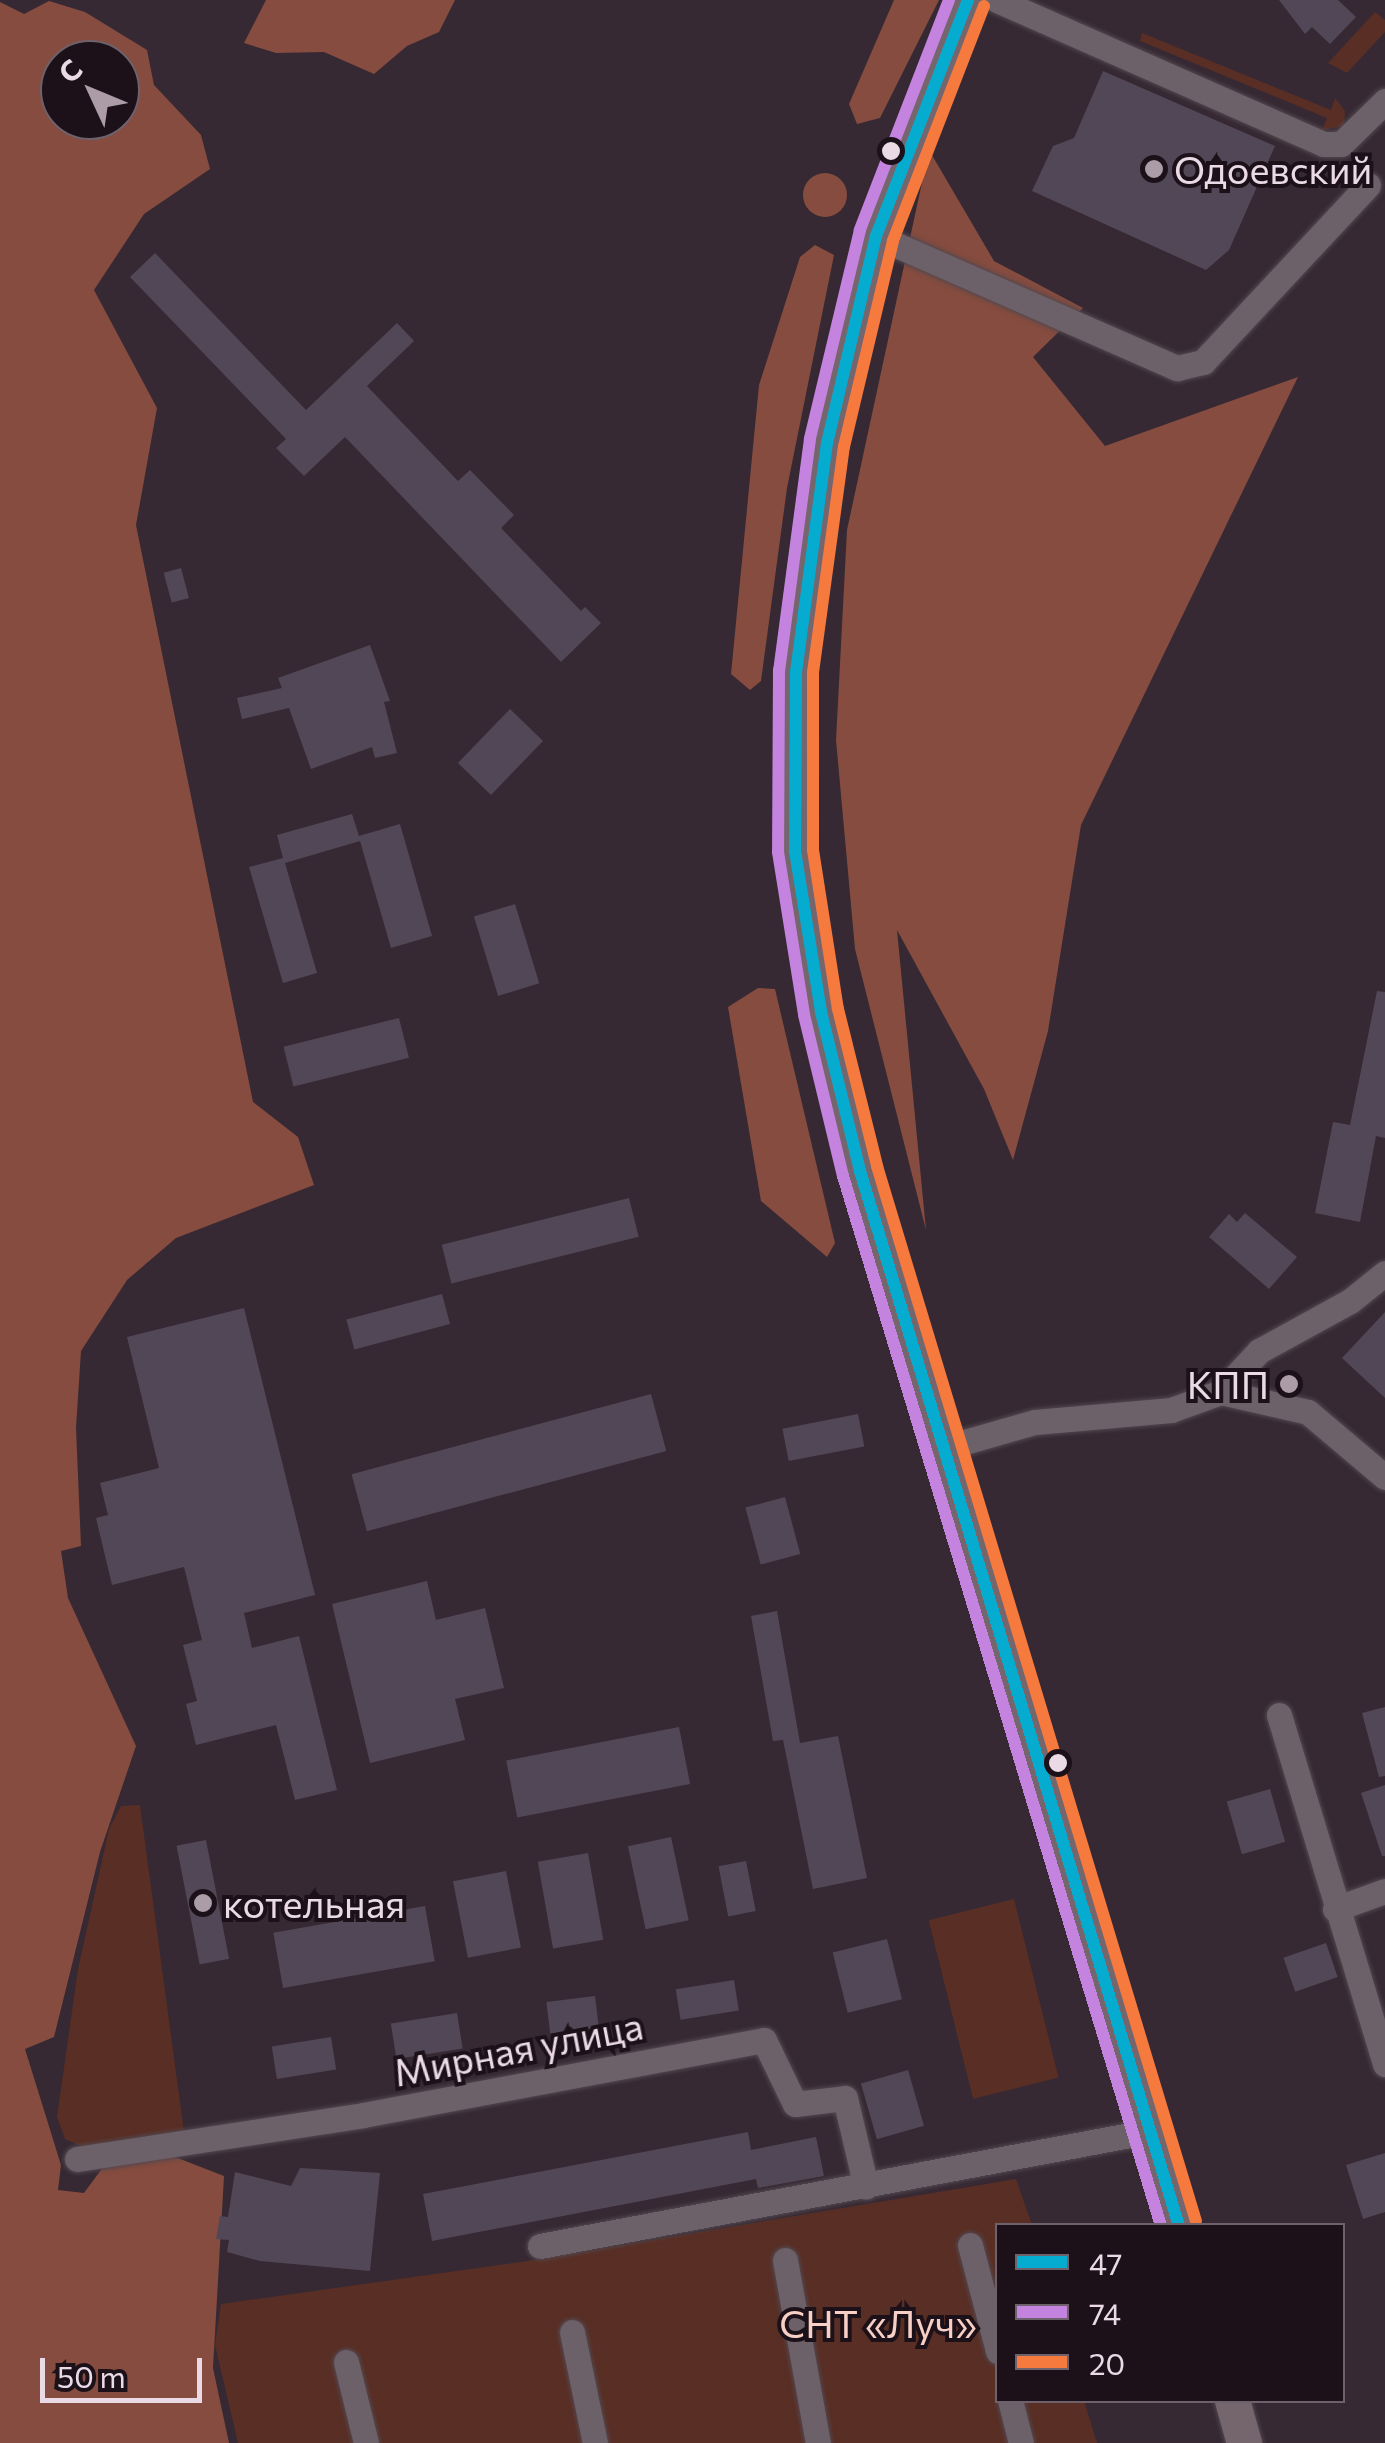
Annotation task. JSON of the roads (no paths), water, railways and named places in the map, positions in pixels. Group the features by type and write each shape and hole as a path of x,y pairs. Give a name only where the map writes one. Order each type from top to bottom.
{"street":[{"path":"968,0 876,236 854,311 808,559 796,672 795,851 821,1012 860,1171 1178,2223"},
{"path":"997,0 1322,144 1341,144 1385,101"},
{"path":"876,236 1177,368 1203,362 1368,185"},
{"path":"946,1447 987,1431 1171,1410 1221,1392 1258,1351 1350,1301 1385,1273"},
{"path":"1221,1392 1308,1412 1385,1477"},
{"path":"1279,1715 1385,2064"},
{"path":"1335,1909 1385,1891"},
{"name":"Мирная улица","path":"76,2159 363,2115 764,2040 796,2104 845,2098 866,2186"},
{"path":"540,2246 1151,2132"},
{"path":"970,2245 995,2340"},
{"path":"785,2260 818,2443"},
{"path":"572,2332 595,2443"},
{"path":"346,2362 366,2443"},
{"path":"1011,2403 1021,2443"},
{"path":"1233,2403 1244,2443"}],"place":[{"name":"Одоевский","path":"1154,169"},
{"name":"КПП","path":"1289,1384"},
{"name":"котельная","path":"203,1903"}],"park label":[{"name":"СНТ «Луч»","path":"878,2323"}]}
